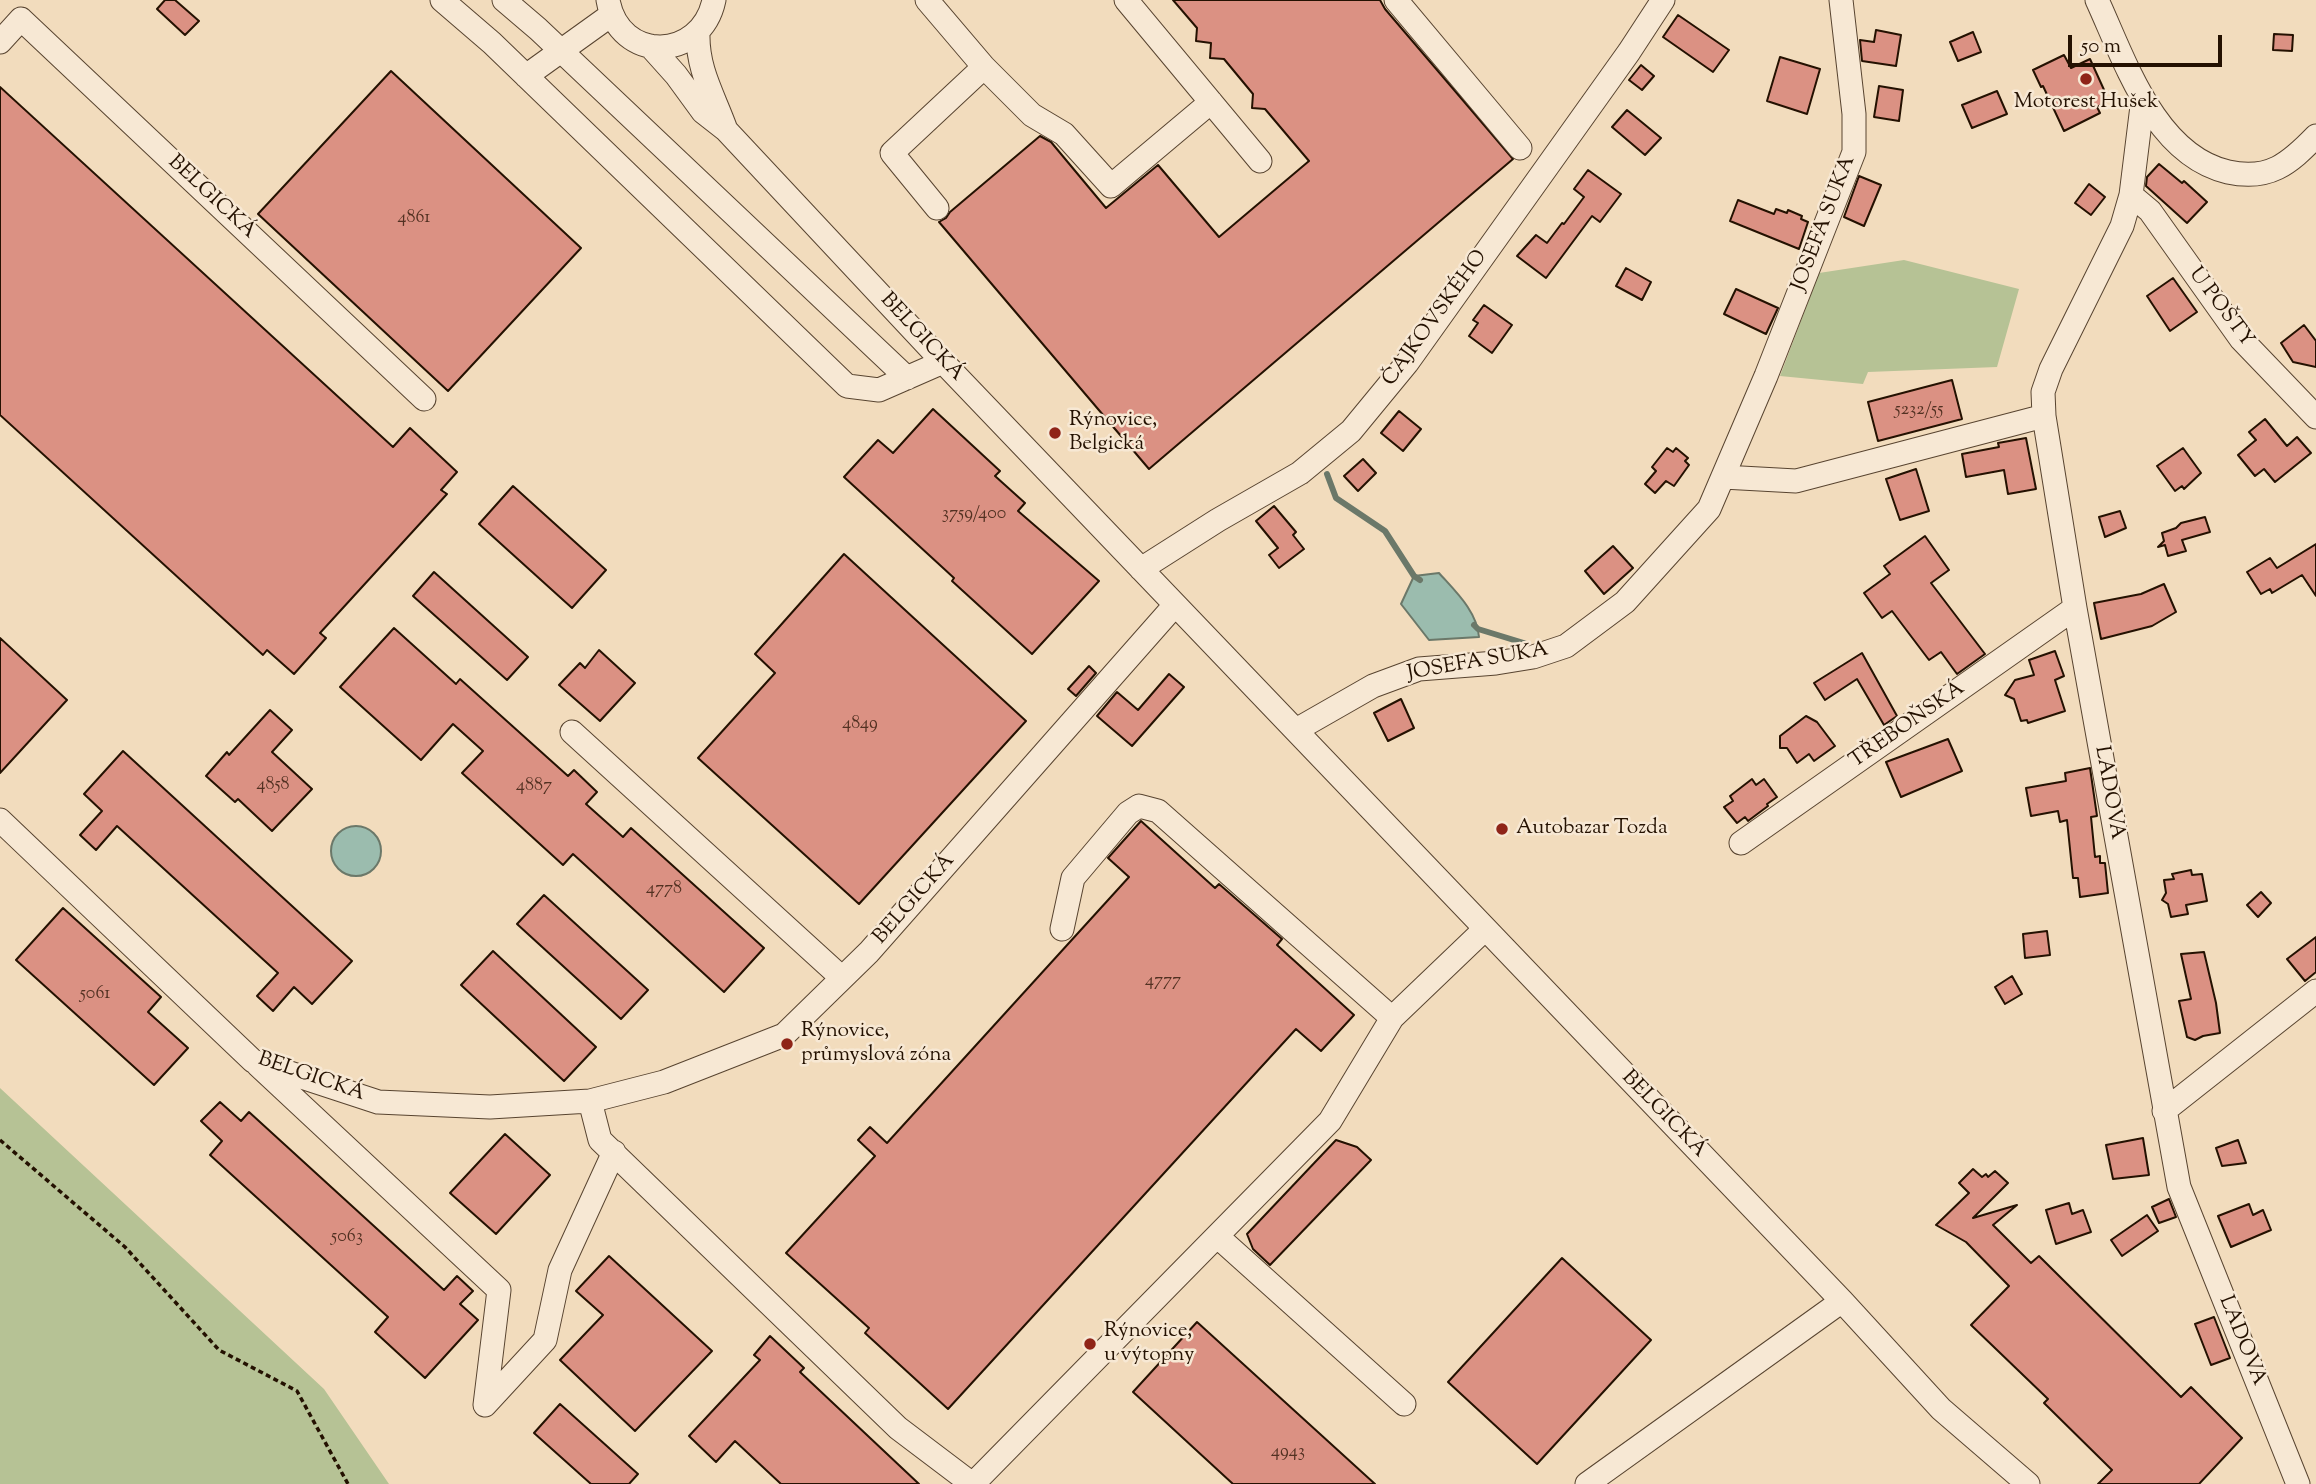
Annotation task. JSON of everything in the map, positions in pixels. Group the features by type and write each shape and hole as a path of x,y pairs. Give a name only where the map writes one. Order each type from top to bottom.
{"street":[{"path":"442,0 526,76 847,386 879,390 943,362"},
{"path":"504,0 907,378"},
{"path":"526,76 560,50 608,4 618,26 619,42 662,48 675,46 698,33 706,23 714,0"},
{"path":"927,0 984,67 1032,115 1063,134 1111,186 1211,102"},
{"path":"1126,0 1260,160"},
{"path":"1396,0 1520,148"},
{"name":"ČAJKOVSKÉHO","path":"1141,569 1218,520 1300,473 1351,431 1407,363 1629,52 1663,0"},
{"name":"JOSEFA SUKA","path":"1296,730 1373,686 1419,670 1533,657 1566,646 1625,602 1709,509 1766,376 1854,152 1854,114 1841,0"},
{"path":"2097,0 2143,98 2182,148 2203,162 2239,174 2264,174 2292,160 2316,136"},
{"name":"BELGICKÁ","path":"0,42 21,19 424,399"},
{"name":"BELGICKÁ","path":"698,33 697,50 701,68 726,130"},
{"name":"BELGICKÁ","path":"650,46 676,75 703,112 726,130 943,362 1842,1301 1941,1409 2028,1484"},
{"path":"937,208 892,153 984,67"},
{"name":"LADOVA","path":"2143,98 2131,195 2122,226 2051,369 2043,393 2044,416 2075,608 2179,1187 2298,1484"},
{"name":"U POŠTY","path":"2131,195 2150,211 2241,340 2316,417"},
{"path":"1723,477 1796,481 2044,416"},
{"name":"BELGICKÁ","path":"0,820 253,1061 378,1102 490,1107 590,1101 664,1082 784,1035 878,942 1175,605"},
{"name":"TŘEBOŇSKÁ","path":"1741,843 2075,608"},
{"path":"572,732 842,978"},
{"path":"1062,929 1073,878 1128,813 1139,806 1158,811 1392,1018"},
{"path":"590,1101 600,1140 898,1428 973,1484 1330,1121 1392,1018 1485,929"},
{"path":"2164,1111 2316,991"},
{"path":"253,1061 499,1290 485,1405 545,1340 561,1270 614,1152"},
{"path":"1218,1237 1404,1404"},
{"path":"1587,1484 1842,1301"}],"path":[{"path":"0,1140 125,1247 219,1350 296,1391 348,1484"}],"green space":[{"path":"1904,260 2019,289 1997,367 1868,372 1863,384 1780,376 1819,273"},
{"path":"0,1088 324,1389 389,1484 0,1484"}],"shaded area":[{"path":"1439,573 1470,610 1479,637 1429,640 1401,604 1414,576"},
{"path":"356,826 373,834 381,851 373,868 356,876 339,868 331,851 339,834"}],"building":[{"path":"165,0 175,0 199,21 185,35 157,9"},
{"path":"1173,0 1380,0 1513,159 1149,469 939,222 1040,136 1051,142 1106,208 1158,165 1219,237 1309,161 1265,109 1252,108 1253,94 1224,59 1210,58 1211,43 1196,41 1197,28"},
{"path":"1678,15 1729,50 1713,72 1663,37"},
{"path":"1876,30 1901,35 1896,66 1862,61 1860,40 1874,42"},
{"path":"1973,32 1981,52 1958,61 1950,42"},
{"path":"2274,34 2293,35 2292,51 2273,50"},
{"path":"2064,55 2071,68 2090,59 2105,92 2102,94 2106,102 2097,107 2100,113 2064,131 2033,70"},
{"path":"1780,57 1820,69 1807,114 1767,101"},
{"path":"1641,65 1654,76 1642,90 1629,80"},
{"path":"391,71 581,248 448,391 258,214"},
{"path":"1879,86 1903,90 1899,121 1874,117"},
{"path":"0,87 393,447 410,428 457,472 441,490 447,494 320,633 326,638 294,674 267,650 263,655 0,415"},
{"path":"1997,91 2007,114 1972,128 1962,105"},
{"path":"1627,110 1661,138 1645,155 1612,127"},
{"path":"2159,164 2182,183 2184,181 2207,202 2187,223 2146,186 2147,177"},
{"path":"1588,170 1621,194 1600,222 1592,216 1546,278 1517,256 1536,235 1547,243 1562,223 1564,224 1584,197 1574,189"},
{"path":"1859,176 1881,185 1864,226 1844,217"},
{"path":"2089,184 2105,197 2091,215 2075,203"},
{"path":"1738,200 1774,214 1776,209 1787,213 1788,210 1802,216 1801,219 1808,222 1799,249 1730,221"},
{"path":"1626,268 1651,282 1642,300 1616,286"},
{"path":"2173,278 2197,312 2170,331 2147,296"},
{"path":"1736,289 1778,308 1766,334 1724,314"},
{"path":"1484,305 1512,325 1492,353 1469,336 1478,323 1473,320"},
{"path":"2304,325 2316,341 2316,367 2293,362 2281,343"},
{"path":"1952,380 1962,419 1878,441 1868,402"},
{"path":"933,409 1000,471 995,476 1025,503 1018,511 1099,581 1032,654 844,477 878,440 893,453"},
{"path":"1399,411 1421,429 1403,451 1381,433"},
{"path":"2265,419 2287,446 2297,437 2311,453 2275,482 2264,469 2255,476 2238,455 2256,440 2249,432"},
{"path":"2026,438 2036,489 2008,494 2004,470 1966,477 1962,454 1999,447 1998,443"},
{"path":"1667,448 1673,452 1676,448 1688,458 1685,461 1689,465 1674,486 1666,481 1655,493 1645,484 1656,471 1652,467"},
{"path":"2183,448 2201,473 2184,489 2182,486 2175,491 2157,466"},
{"path":"1363,459 1376,473 1358,491 1344,476"},
{"path":"1916,469 1929,511 1900,520 1886,479"},
{"path":"513,486 606,570 572,608 479,524"},
{"path":"1274,506 1296,532 1293,535 1304,549 1279,568 1269,555 1278,548 1256,521"},
{"path":"2120,511 2126,528 2105,537 2099,517"},
{"path":"2205,517 2210,532 2182,540 2186,551 2168,556 2165,545 2158,547 2164,541 2162,533 2181,523"},
{"path":"1925,536 1949,570 1931,583 1985,654 1957,674 1941,652 1929,660 1892,611 1882,618 1864,593 1890,574 1884,566"},
{"path":"2316,544 2316,596 2302,575 2272,593 2270,589 2261,594 2247,572 2270,558 2277,568"},
{"path":"1613,546 1633,568 1604,594 1585,571"},
{"path":"844,554 1026,721 859,904 698,758 775,673 755,654"},
{"path":"434,572 528,657 507,680 413,596"},
{"path":"2164,584 2176,612 2152,626 2101,639 2094,603 2141,594"},
{"path":"394,628 456,684 460,679 568,776 574,770 597,792 586,804 623,837 631,828 764,948 724,992 573,854 563,865 462,773 483,751 453,724 421,760 340,687"},
{"path":"0,638 67,700 0,773"},
{"path":"599,650 635,683 600,721 559,685 580,663 585,668"},
{"path":"2055,651 2064,676 2055,680 2065,711 2028,723 2027,720 2021,721 2014,699 2005,695 2015,680 2034,675 2029,660"},
{"path":"1862,653 1897,716 1884,725 1857,679 1825,700 1814,683"},
{"path":"1089,666 1096,673 1076,696 1068,689"},
{"path":"1169,674 1184,687 1132,746 1097,716 1117,692 1138,710"},
{"path":"1401,699 1414,728 1388,741 1374,713"},
{"path":"270,710 292,730 272,752 312,789 272,831 238,799 235,802 206,776"},
{"path":"1806,716 1817,722 1835,746 1814,761 1809,754 1797,763 1787,748 1780,748 1780,736"},
{"path":"1948,739 1962,771 1901,797 1886,762"},
{"path":"123,751 352,961 312,1004 294,987 273,1011 257,996 278,973 117,826 96,850 80,835 102,811 84,794"},
{"path":"2090,768 2097,816 2091,817 2095,857 2100,856 2100,863 2105,863 2108,893 2080,897 2078,878 2073,878 2067,820 2060,822 2058,811 2031,816 2026,788 2066,781 2065,773"},
{"path":"1752,779 1756,785 1764,779 1777,797 1748,821 1745,817 1737,823 1724,807 1733,801 1730,796"},
{"path":"1141,821 1215,888 1219,884 1282,939 1277,945 1354,1015 1321,1051 1296,1029 948,1409 865,1333 869,1328 786,1253 875,1156 858,1140 870,1127 887,1143 1129,877 1108,858"},
{"path":"2191,870 2192,875 2202,874 2207,901 2186,905 2188,914 2171,917 2168,904 2162,900 2166,893 2164,880 2174,879 2172,874"},
{"path":"2261,892 2271,903 2258,917 2247,905"},
{"path":"544,895 648,990 621,1019 517,924"},
{"path":"63,908 161,997 148,1012 188,1048 154,1085 16,960"},
{"path":"2047,931 2050,955 2025,958 2023,934"},
{"path":"2316,937 2316,972 2305,981 2287,959"},
{"path":"493,951 596,1047 564,1081 461,985"},
{"path":"2204,952 2220,1033 2195,1040 2187,1037 2179,1001 2191,999 2181,954"},
{"path":"2012,976 2022,994 2005,1004 1995,987"},
{"path":"220,1102 241,1121 249,1112 444,1290 457,1276 473,1291 460,1304 478,1320 425,1378 375,1332 388,1317 210,1155 222,1141 201,1121"},
{"path":"505,1134 550,1175 496,1234 450,1193"},
{"path":"2143,1138 2149,1175 2113,1179 2106,1145"},
{"path":"1336,1140 1357,1147 1371,1160 1270,1265 1253,1249 1247,1234"},
{"path":"2238,1140 2246,1163 2222,1166 2216,1148"},
{"path":"1973,1169 1982,1177 1986,1174 1988,1177 1995,1171 2008,1183 1973,1218 2017,1205 1993,1225 2031,1263 2039,1256 2181,1397 2191,1387 2242,1438 2199,1484 2098,1484 2112,1470 2044,1403 2048,1399 1971,1325 2009,1286 1966,1242 1936,1225 1969,1193 1959,1183"},
{"path":"2169,1199 2176,1217 2159,1223 2152,1207"},
{"path":"2069,1203 2072,1214 2083,1210 2091,1232 2056,1244 2046,1210"},
{"path":"2249,1204 2253,1215 2263,1210 2271,1230 2231,1247 2218,1216"},
{"path":"2147,1215 2158,1231 2122,1256 2111,1240"},
{"path":"609,1256 712,1351 635,1431 560,1360 603,1315 576,1291"},
{"path":"1562,1258 1651,1340 1537,1464 1448,1382"},
{"path":"2214,1317 2230,1358 2211,1365 2195,1324"},
{"path":"1197,1322 1375,1484 1233,1484 1133,1392"},
{"path":"770,1336 804,1368 800,1372 919,1484 781,1484 735,1441 716,1462 689,1436 760,1360 754,1355"},
{"path":"560,1404 638,1474 629,1484 591,1484 534,1433"}],"waterway":[{"path":"1327,474 1336,498 1385,531 1414,576 1420,580"},
{"path":"1474,625 1478,629 1527,644"}],"place":[{"name":"Motorest Hušek","path":"2086,79"},
{"name":"Rýnovice, Belgická","path":"1055,433"},
{"name":"Autobazar Tozda","path":"1502,829"},
{"name":"Rýnovice, průmyslová zóna","path":"787,1044"},
{"name":"Rýnovice, u výtopny","path":"1090,1344"}]}
